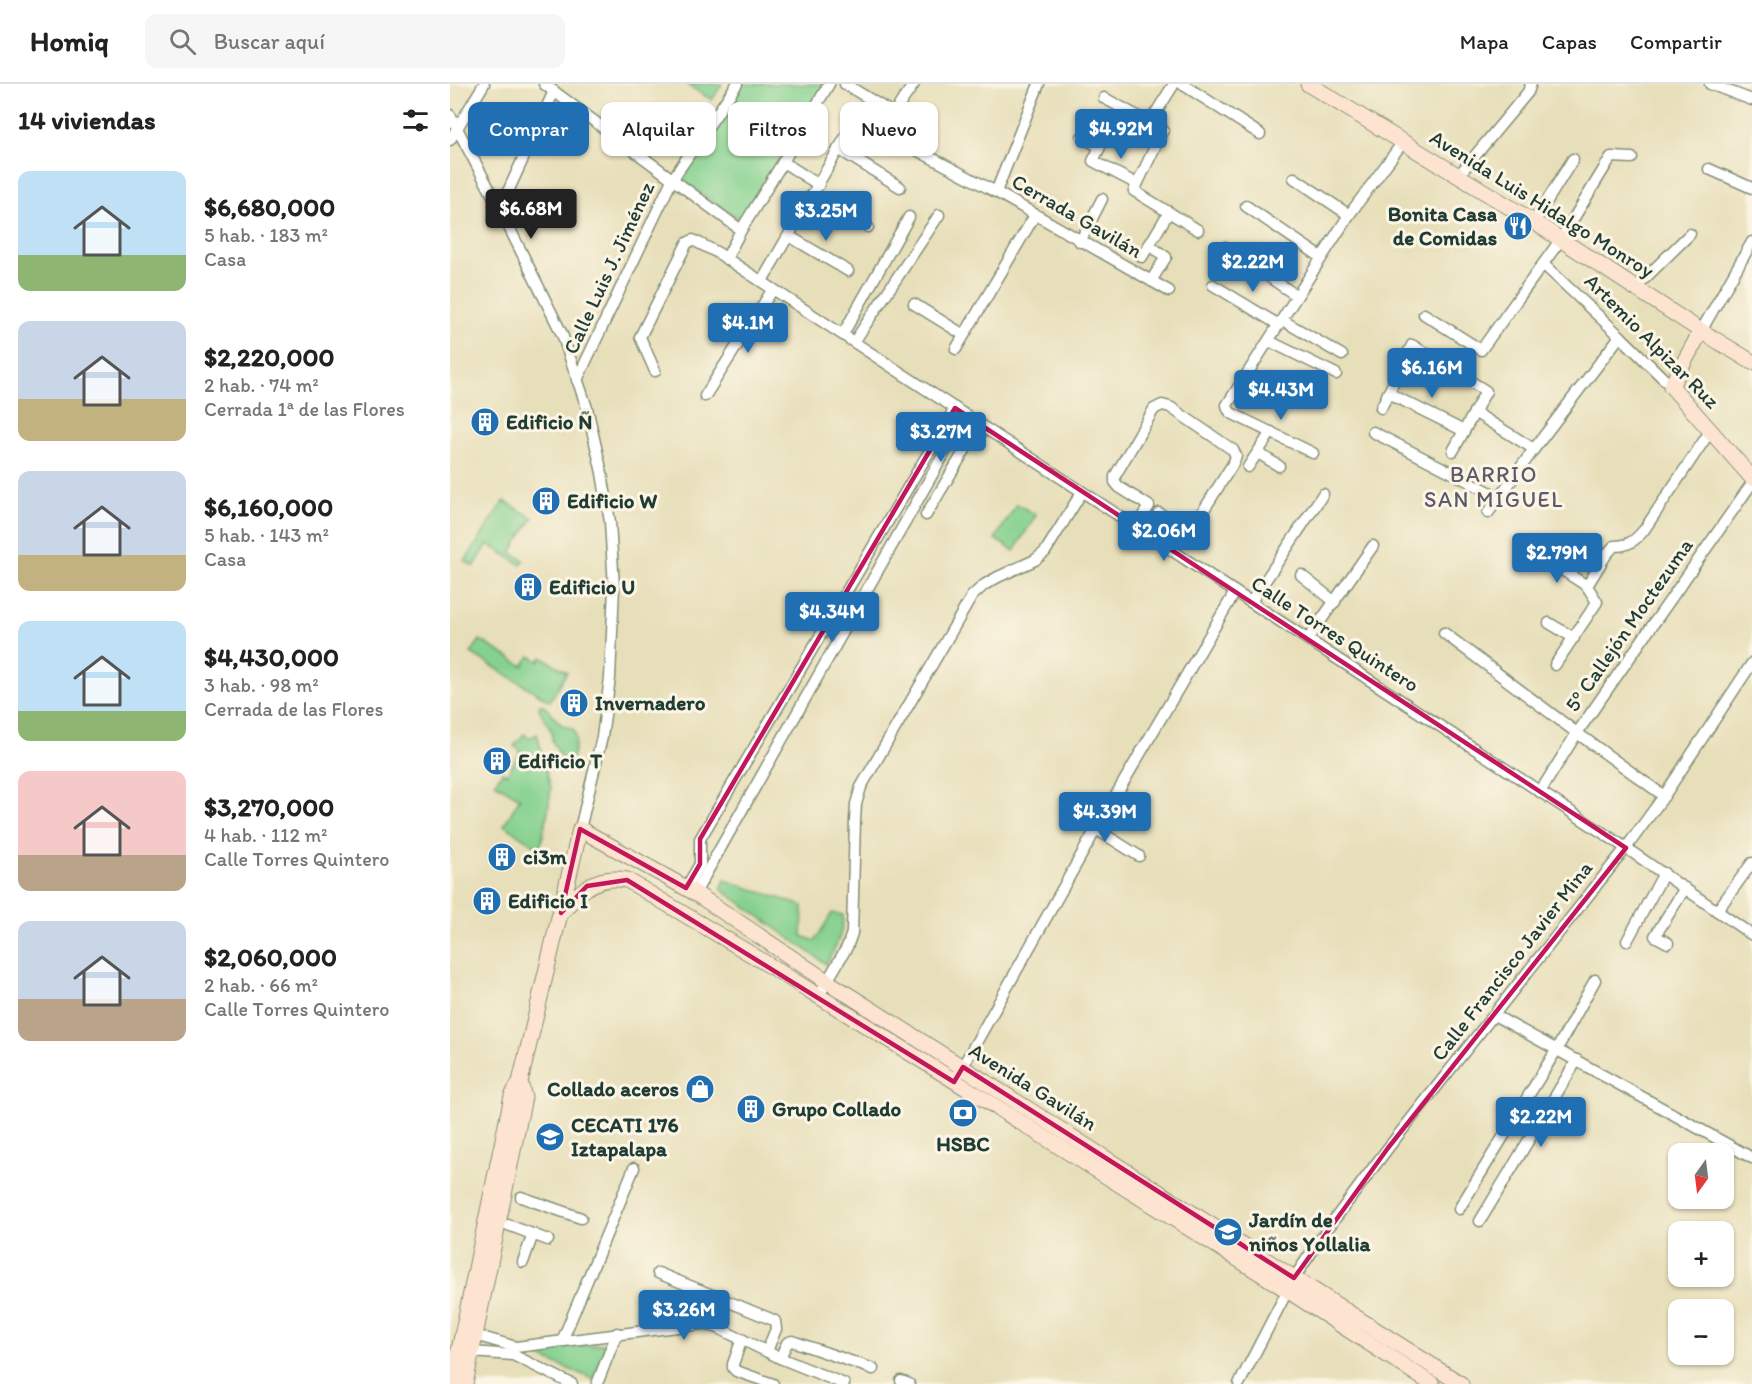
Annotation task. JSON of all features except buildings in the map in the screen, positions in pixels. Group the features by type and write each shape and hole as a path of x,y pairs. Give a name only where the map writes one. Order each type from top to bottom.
{"main road":[{"name":"Avenida Luis Hidalgo Monroy","path":"1308,84 1459,175 1752,362"},
{"path":"1671,386 1701,331"},
{"name":"Artemio Alpizar Ruz","path":"1671,386 1752,478"},
{"path":"452,1384 464,1354 468,1336 512,1096 520,1082 580,829"},
{"name":"Avenida Gavilán","path":"580,829 691,890 963,1067 1291,1284 1432,1384"},
{"name":"Avenida Gavilán","path":"561,913 587,886 616,879 627,880 759,959 954,1082 1461,1384"},
{"path":"464,1354 465,1384"}],"street":[{"path":"450,140 484,84"},
{"path":"544,84 741,230"},
{"name":"Calle Luis J. Jiménez","path":"577,380 672,180 737,84"},
{"path":"726,259 829,84"},
{"path":"845,84 874,102"},
{"path":"902,102 914,84"},
{"path":"996,192 1039,84"},
{"path":"1150,122 1175,84 1260,134"},
{"path":"1459,175 1528,92 1531,84"},
{"path":"1710,84 1752,100"},
{"path":"500,209 554,91"},
{"path":"1104,98 1163,130 1134,191 1198,230"},
{"path":"450,115 562,334 587,408 602,472 610,522 614,587 610,678 602,737 580,829"},
{"path":"1082,137 1100,147 1093,161 1137,184"},
{"path":"1313,453 1231,412 1227,405 1349,215 1403,142"},
{"path":"762,281 840,146"},
{"path":"838,149 900,187"},
{"name":"Cerrada Gavilán","path":"928,156 996,192 1169,291"},
{"path":"1424,314 1481,350 1561,239 1611,158 1632,158"},
{"path":"1534,222 1573,159"},
{"path":"783,162 816,190 868,227"},
{"path":"1709,169 1752,188"},
{"path":"1294,178 1349,215"},
{"path":"1080,242 1102,199"},
{"path":"1246,206 1321,257"},
{"path":"1142,257 1169,212"},
{"path":"854,342 939,215"},
{"path":"956,349 1035,215"},
{"path":"843,334 909,217"},
{"path":"1635,288 1690,234"},
{"path":"789,236 848,272"},
{"name":"Calle Torres Quintero","path":"655,371 640,337 687,243 693,240 762,281 1308,639 1664,873 1752,935"},
{"path":"1149,244 1166,257 1151,281"},
{"path":"1225,247 1297,296"},
{"path":"1701,331 1751,247"},
{"name":"Artemio Alpizar Ruz","path":"1543,264 1671,386"},
{"path":"1213,285 1342,355"},
{"path":"705,396 773,289"},
{"path":"914,304 964,335"},
{"path":"1488,513 1620,336"},
{"path":"1269,340 1336,374"},
{"path":"1381,408 1412,345 1486,391 1453,451"},
{"path":"1388,393 1464,431"},
{"path":"1136,527 1149,507 1119,488 1115,482 1115,476 1154,409 1162,405 1170,407 1233,450 1236,456 1195,524 1190,527 1180,526 1159,513 1146,533"},
{"path":"691,890 700,864 700,840 955,408"},
{"path":"1474,412 1534,449"},
{"path":"691,890 966,415"},
{"path":"926,515 981,425"},
{"path":"1587,586 1614,546 1624,546 1636,540 1644,530 1711,430"},
{"path":"1248,466 1271,432"},
{"path":"1373,432 1499,497"},
{"path":"1258,453 1279,466"},
{"name":"5º Callejón Moctezuma","path":"1540,792 1577,733 1752,483"},
{"path":"818,997 847,947 852,933 855,820 856,804 861,787 972,596 984,585 1035,560 1046,552 1082,492"},
{"path":"1251,602 1323,494"},
{"path":"1308,639 1372,546"},
{"path":"1544,558 1587,586 1597,602 1555,665"},
{"path":"1300,575 1335,602"},
{"path":"954,1082 1096,829 1235,592"},
{"path":"1550,623 1574,638"},
{"path":"1444,633 1664,796"},
{"name":"Calle Francisco Javier Mina","path":"1239,1384 1291,1284 1328,1228 1388,1148 1626,848 1664,796 1752,663"},
{"path":"1096,829 1139,856"},
{"path":"1717,911 1752,863"},
{"path":"1627,941 1664,873"},
{"path":"1668,943 1655,936 1685,888"},
{"path":"1459,1209 1557,1049 1595,980"},
{"path":"1494,1015 1752,1158"},
{"path":"1480,1221 1577,1060"},
{"path":"562,1341 634,1168"},
{"path":"521,1197 581,1218"},
{"path":"508,1225 548,1240"},
{"path":"523,1262 533,1234"},
{"path":"657,1273 775,1321 776,1329 767,1351"},
{"path":"464,1354 515,1351 617,1333 701,1324 716,1327 780,1358 844,1384"},
{"path":"597,1384 617,1333"},
{"path":"468,1336 515,1351 572,1384"},
{"path":"742,1339 733,1368 773,1384"},
{"path":"780,1358 787,1342 792,1341 873,1369"}],"highlighted area":[{"path":"955,408 1626,848 1388,1148 1294,1278 963,1067 954,1082 627,880 587,886 561,913 580,829 686,888 700,864 700,839"}],"green space":[{"path":"686,84 722,84 712,100"},
{"path":"742,84 823,84 829,87 819,102 730,102"},
{"path":"728,106 728,156 784,156 742,221 680,180 696,156 716,156 716,124"},
{"path":"504,501 533,518 511,552 524,560 521,565 488,544 474,567 465,561"},
{"path":"1017,504 1036,515 1014,551 995,539"},
{"path":"480,640 523,666 530,656 539,661 542,657 567,672 550,701 471,653"},
{"path":"540,705 543,705 562,725 573,729 575,733 575,748 567,769 564,768 552,740 552,732 539,709"},
{"path":"524,734 529,738 537,734 551,788 540,849 504,825 520,798 495,783 502,772 507,774 521,751 514,746"},
{"path":"725,880 803,906 802,936 815,941 832,913 843,915 838,940 826,964 721,889"},
{"path":"608,1343 593,1379 527,1352"}],"place":[{"name":"Bonita Casa de Comidas","path":"1518,226"},
{"name":"Edificio Ñ","path":"485,422"},
{"name":"Edificio W","path":"546,501"},
{"name":"Edificio U","path":"528,587"},
{"name":"Invernadero","path":"574,703"},
{"name":"Edificio T","path":"497,761"},
{"name":"ci3m","path":"502,857"},
{"name":"Edificio I","path":"487,901"},
{"name":"Collado aceros","path":"700,1089"},
{"name":"Grupo Collado","path":"751,1109"},
{"name":"HSBC","path":"963,1113"},
{"name":"CECATI 176 Iztapalapa","path":"550,1137"},
{"name":"Jardín de niños Yollalia","path":"1228,1232"}],"district":[{"name":"BARRIO SAN MIGUEL","path":"1494,486"}]}
